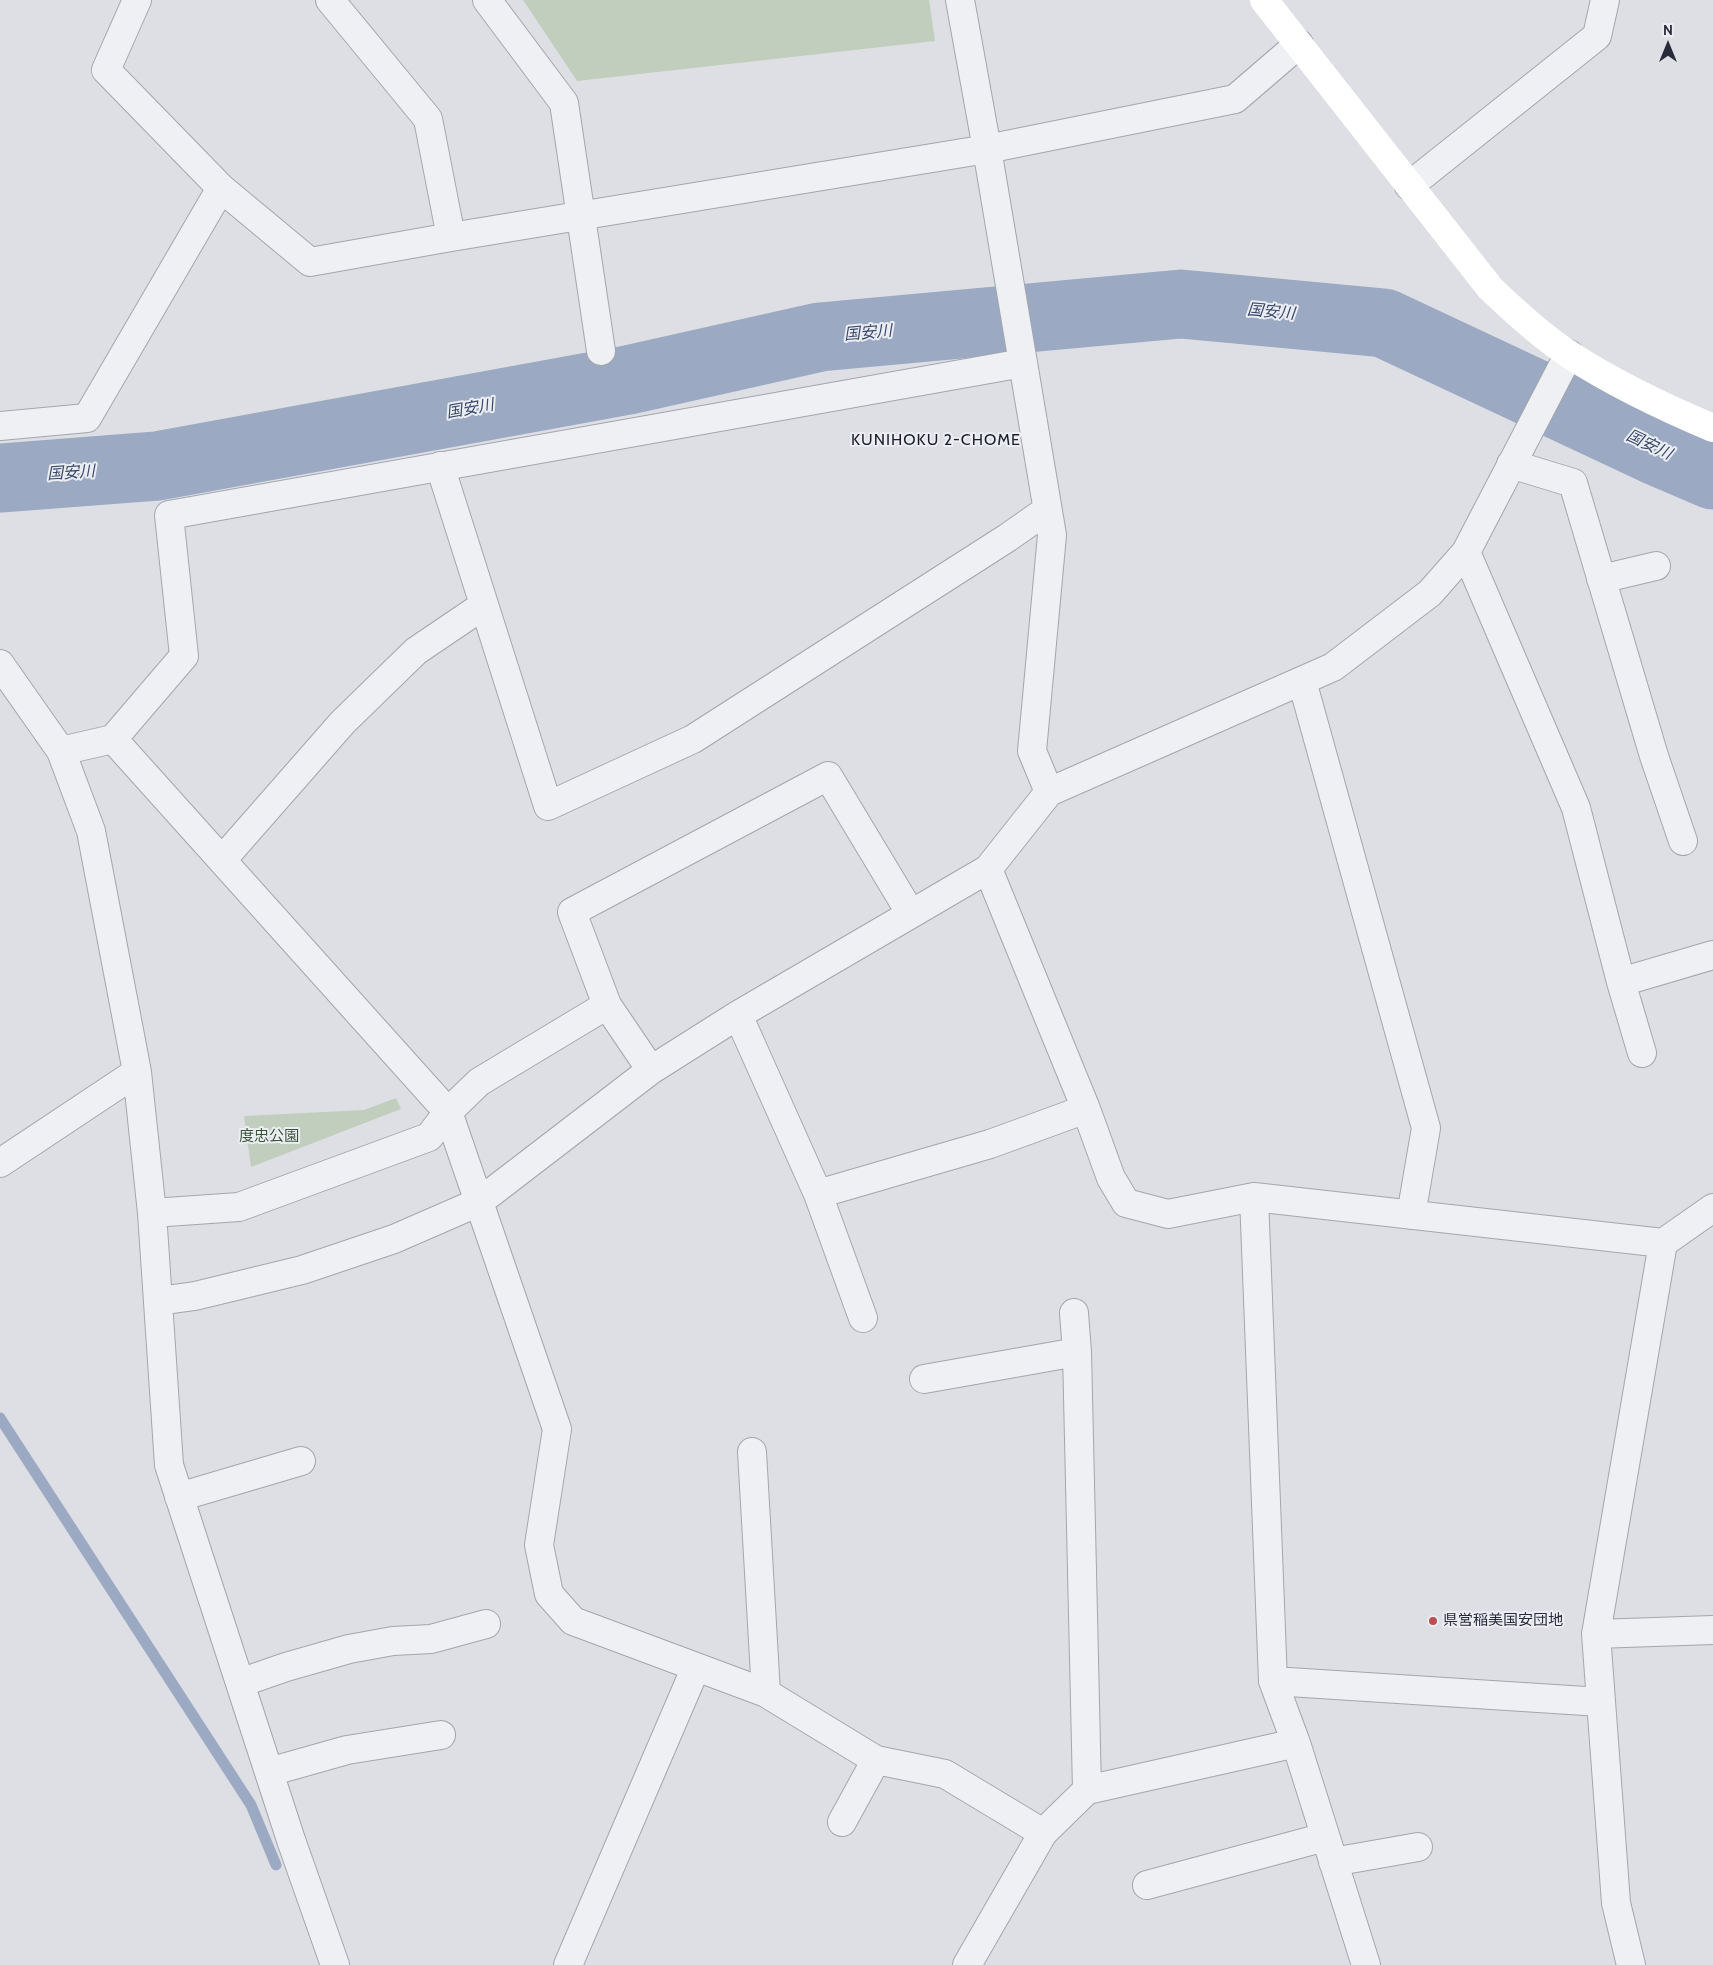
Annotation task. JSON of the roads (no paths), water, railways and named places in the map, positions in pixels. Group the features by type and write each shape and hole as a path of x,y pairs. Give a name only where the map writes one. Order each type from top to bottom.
{"street":[{"path":"137,0 106,70 221,188 310,262 987,149 1235,99 1299,44"},
{"path":"330,0 428,119 451,237"},
{"path":"487,0 564,103 601,352"},
{"path":"960,0 1052,534 1032,751 1049,792"},
{"path":"1264,0 1490,288 1528,323 1569,354 1637,394 1713,428"},
{"path":"1409,186 1597,36 1605,0"},
{"path":"0,426 87,418 221,188"},
{"path":"158,1301 195,1296 302,1270 394,1239 479,1202 651,1070 738,1015 988,869 1049,792 1333,667 1430,593 1466,552 1569,354"},
{"path":"61,751 113,739 184,656 169,515 1023,363"},
{"path":"1511,464 1573,483 1654,756 1683,841"},
{"path":"440,466 548,806 693,739 1048,510"},
{"path":"1466,552 1576,808 1621,982 1642,1053"},
{"path":"1601,579 1656,566"},
{"path":"222,860 350,716 416,651 484,605"},
{"path":"0,664 61,751 91,831 137,1072 152,1213 169,1464 269,1772 335,1965"},
{"path":"1302,681 1426,1128 1411,1215"},
{"path":"113,739 448,1112 557,1429 539,1545 549,1594 573,1621 766,1693 876,1760 945,1774 1043,1832"},
{"path":"651,1070 607,1005 572,912 828,776 911,914"},
{"path":"988,869 1086,1109 1111,1178 1126,1203 1168,1214 1254,1197 1664,1243 1713,1208"},
{"path":"1621,982 1713,955"},
{"path":"152,1213 239,1208 429,1137 448,1112 479,1082 607,1005"},
{"path":"738,1015 818,1194 863,1318"},
{"path":"0,1163 137,1072"},
{"path":"818,1194 990,1144 1086,1109"},
{"path":"1254,1197 1273,1681 1296,1743 1366,1965"},
{"path":"1631,1965 1616,1903 1596,1634 1664,1243"},
{"path":"1074,1313 1077,1352 1088,1790"},
{"path":"924,1379 1077,1352"},
{"path":"752,1452 766,1693"},
{"path":"179,1497 301,1461"},
{"path":"240,1683 286,1667 349,1649 393,1641 431,1639 486,1624"},
{"path":"1596,1634 1713,1630"},
{"path":"568,1965 696,1667"},
{"path":"1273,1681 1601,1702"},
{"path":"269,1772 347,1750 442,1735"},
{"path":"967,1965 1043,1832 1088,1790 1296,1743"},
{"path":"842,1822 876,1760"},
{"path":"1147,1886 1329,1849 1418,1847"}],"waterway":[{"name":"国安川","path":"0,478 157,466 628,380 820,337 1181,304 1384,323 1657,451 1713,475"},
{"path":"0,1418 251,1805 276,1865"}],"place":[{"name":"県営稲美国安団地","path":"1433,1621"}],"district":[{"name":"KUNIHOKU 2-CHOME","path":"936,440"}],"park label":[{"name":"度忠公園","path":"269,1137"}]}
